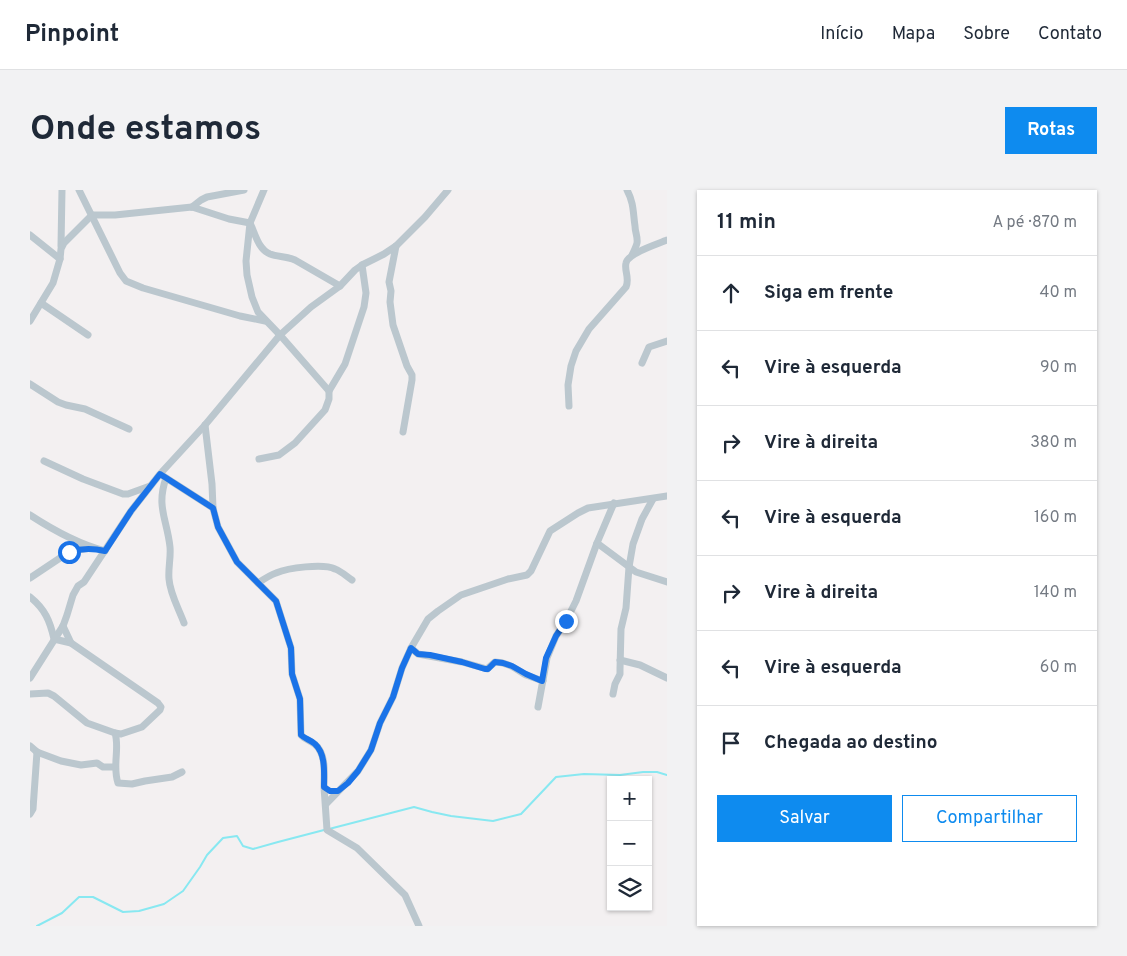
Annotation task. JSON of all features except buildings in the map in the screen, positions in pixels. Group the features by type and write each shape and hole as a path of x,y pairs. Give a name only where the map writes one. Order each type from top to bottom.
{"street":[{"path":"30,321 54,283 60,260 62,190"},
{"path":"79,190 120,273 126,281 143,288 240,316 265,321"},
{"path":"192,207 208,197 244,190"},
{"path":"259,459 278,455 295,443 325,410 330,398 329,391 258,312 252,297 246,261 250,223 264,190"},
{"path":"30,678 33,667 63,626 73,595 78,586 84,582 150,486 163,476 280,335 311,307 340,286 362,264 396,246 448,190"},
{"path":"627,190 631,197 635,215 634,226 637,238 632,255"},
{"path":"61,249 67,239 92,216 192,207 229,219 250,223"},
{"path":"250,223 260,246 268,253 294,260 340,286"},
{"path":"30,235 60,260"},
{"path":"569,406 568,385 571,366 576,352 589,329 626,287 628,282 627,260 632,255 667,240"},
{"path":"396,246 389,282 392,325 406,366 412,375 403,432"},
{"path":"329,391 345,364 364,307 366,293 362,264"},
{"path":"41,303 88,335"},
{"path":"642,364 649,347 667,341"},
{"path":"30,384 58,402 85,409 129,429"},
{"path":"205,425 213,508 218,527 237,562 276,601 285,625 291,648 292,674 300,699 301,735 303,738 311,740 319,748 322,755 327,830 357,848 405,895 418,926"},
{"path":"44,461 83,479 123,494 150,486"},
{"path":"163,476 213,508"},
{"path":"163,476 161,501 170,548 169,580 184,623"},
{"path":"326,804 358,771 371,750 380,723 393,697 402,668 428,619 461,594 527,575 531,571 550,531 588,508 667,496"},
{"path":"613,694 620,674 621,629 626,608 629,567 642,519 653,499"},
{"path":"538,707 546,658 576,601 614,503"},
{"path":"30,515 50,528 105,551"},
{"path":"597,543 636,572 667,582"},
{"path":"30,578 69,552 94,548"},
{"path":"258,583 276,573 306,567 329,567 336,569 352,580"},
{"path":"30,596 38,603 50,621 54,640"},
{"path":"63,626 72,643"},
{"path":"30,694 48,692 87,723 118,735 142,727 160,710 161,706 158,703 72,643 54,640"},
{"path":"411,648 418,654 462,662 485,669 488,669 495,662 503,663 542,681"},
{"path":"620,660 640,665 667,678"},
{"path":"118,735 115,768 118,783 132,784 172,777 182,772"},
{"path":"30,746 37,752 68,762 81,765 97,764 103,767 115,768"},
{"path":"30,814 33,809 37,752"},
{"path":"324,787 330,791 338,791"}],"waterway":[{"path":"329,829 414,807 451,816 493,821 521,814 556,777 584,774 620,775 643,772 657,772 667,775"},
{"path":"37,926 62,913 79,897 93,897 123,912 139,911 164,904 183,891 207,855 223,838 237,836 243,846 253,849 324,830"}],"route":[{"path":"69,552 94,548 105,551 131,511 160,474 213,508 218,527 237,562 276,601 291,648 292,674 300,699 301,735 303,738 311,740 319,748 324,769 324,787 334,791 338,791 348,783 371,750 411,648 418,654 462,662 485,669 488,669 495,662 503,663 542,681 546,658 556,636 566,621"}]}
